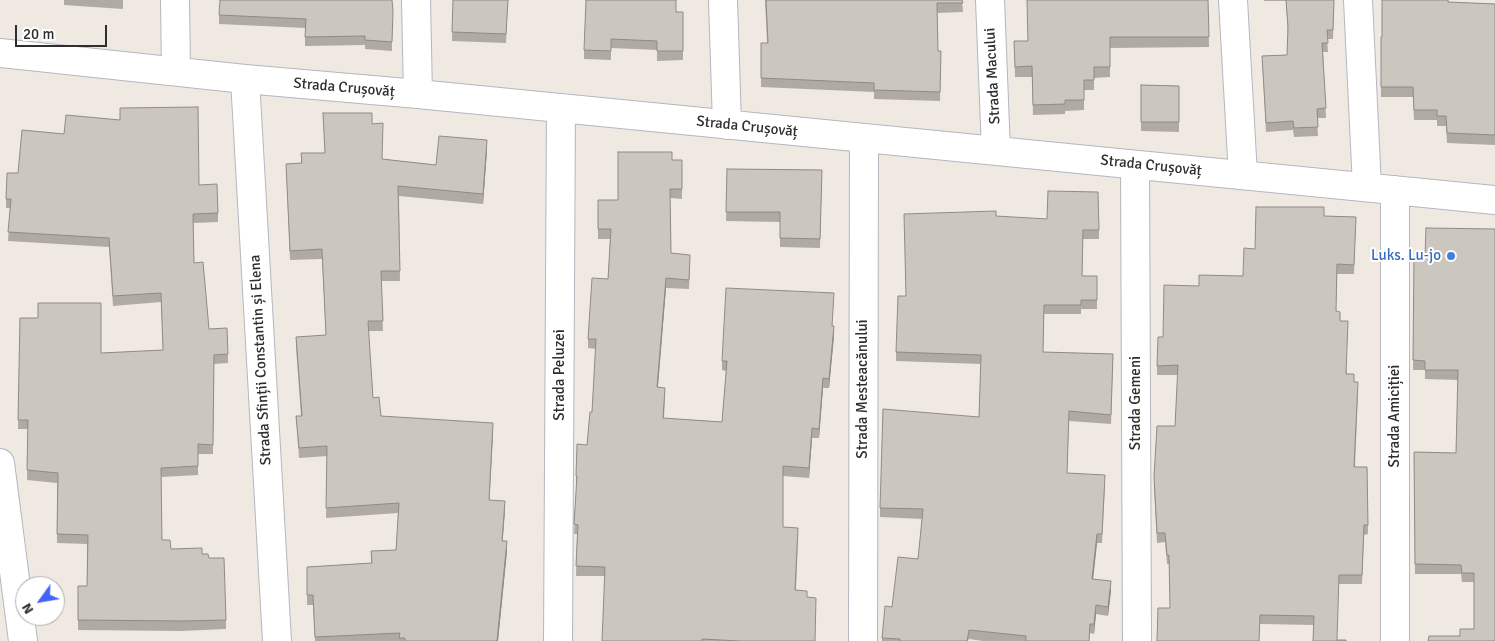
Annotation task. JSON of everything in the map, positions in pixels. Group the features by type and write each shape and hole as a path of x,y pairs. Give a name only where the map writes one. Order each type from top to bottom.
{"street":[{"path":"175,0 176,70"},
{"path":"416,0 418,94"},
{"path":"723,0 727,125"},
{"name":"Strada Macului","path":"990,0 996,151"},
{"path":"1234,0 1243,175"},
{"path":"1358,0 1367,188"},
{"name":"Strada Crușovăț","path":"0,53 176,70 245,79 418,94 1495,200"},
{"name":"Strada Sfinții Constantin și Elena","path":"245,79 277,641"},
{"name":"Strada Peluzei","path":"558,641 561,108"},
{"name":"Strada Mesteacănului","path":"863,641 864,138"},
{"name":"Strada Gemeni","path":"1135,164 1137,641"},
{"name":"Strada Amiciției","path":"1395,190 1395,641"},
{"path":"0,463 23,641"}],"building":[{"path":"220,0 392,0 392,42 365,40 365,36 305,37 306,19 219,15"},
{"path":"453,0 508,0 506,34 452,32"},
{"path":"586,0 676,0 676,12 683,12 683,51 657,51 657,41 611,39 611,51 584,50"},
{"path":"766,0 962,0 963,3 937,3 938,51 941,51 940,92 874,90 874,83 761,78 761,43 768,43"},
{"path":"1027,0 1208,0 1209,37 1110,37 1110,67 1094,67 1094,80 1084,80 1084,100 1065,100 1065,104 1033,105 1032,66 1015,67 1014,41 1028,41"},
{"path":"1286,0 1334,0 1333,30 1327,30 1328,43 1322,43 1326,108 1317,109 1318,127 1294,128 1293,121 1266,123 1262,56 1287,55 1288,27"},
{"path":"1382,0 1448,0 1448,2 1495,4 1495,135 1447,133 1446,116 1437,116 1437,110 1414,110 1413,87 1381,87"},
{"path":"1141,85 1179,86 1179,122 1141,122"},
{"path":"198,107 199,185 217,184 218,213 193,214 194,263 203,262 209,329 227,328 228,354 214,355 213,445 198,444 198,466 161,468 162,540 170,540 171,549 202,548 202,554 208,554 209,558 224,558 226,620 78,620 78,586 87,586 88,535 57,534 58,473 27,470 28,420 18,420 20,318 38,318 38,303 101,303 101,353 163,350 161,293 113,296 109,238 8,232 11,199 6,199 7,173 18,173 22,130 64,134 66,115 120,120 120,108"},
{"path":"323,113 372,113 372,124 383,123 382,159 436,165 439,136 487,140 483,194 398,186 400,271 381,271 383,321 368,321 373,398 379,397 381,416 493,423 489,500 505,501 502,541 507,541 497,641 405,641 405,638 399,638 400,633 315,637 313,595 307,595 307,567 372,563 371,551 396,550 399,503 326,508 327,446 299,448 296,416 302,416 296,337 326,335 322,249 290,251 286,164 302,163 301,153 325,153"},
{"path":"618,152 672,152 672,160 682,160 682,189 670,189 671,253 690,255 689,280 666,278 657,387 665,388 663,418 722,422 727,361 722,361 726,288 834,293 832,326 834,326 829,379 823,378 819,429 812,428 809,468 783,466 783,527 798,528 795,590 807,591 807,597 816,598 815,641 702,639 702,641 602,641 605,567 576,566 578,525 574,524 577,444 587,445 590,412 592,412 596,339 588,339 592,278 608,279 611,229 598,229 598,200 618,200"},
{"path":"727,169 822,170 820,239 780,238 780,212 726,212"},
{"path":"1048,191 1098,192 1099,230 1083,230 1082,276 1097,276 1097,300 1081,300 1081,305 1044,305 1043,352 1113,354 1111,415 1069,411 1067,473 1105,475 1102,534 1097,534 1092,579 1111,581 1108,607 1096,605 1094,624 1090,624 1089,641 1026,641 1026,636 969,630 967,641 900,641 900,639 882,638 885,606 892,607 898,557 918,559 923,509 880,508 883,409 979,417 981,355 896,352 898,296 906,296 904,214 996,211 996,216 1047,219"},
{"path":"1256,207 1324,207 1324,216 1356,217 1354,265 1337,264 1336,311 1340,312 1340,321 1348,321 1346,374 1354,374 1354,382 1358,382 1354,467 1367,467 1368,525 1364,525 1362,575 1339,575 1337,640 1346,641 1313,641 1314,616 1260,615 1259,641 1157,641 1158,608 1170,608 1169,555 1167,555 1165,533 1157,533 1154,477 1157,426 1175,426 1178,365 1157,366 1158,337 1163,337 1164,285 1199,286 1199,275 1243,276 1244,248 1255,249"},
{"path":"1426,228 1495,229 1495,641 1428,641 1429,636 1460,636 1460,629 1474,629 1474,573 1462,573 1461,565 1415,564 1414,452 1456,453 1458,370 1425,370 1425,361 1413,360 1414,257 1425,257"}],"place":[{"name":"Luks. Lu-jo","path":"1451,256"}]}
